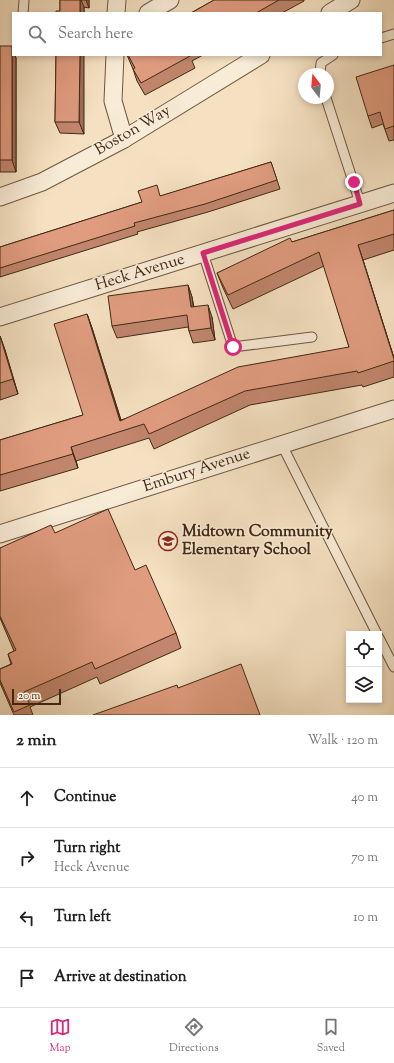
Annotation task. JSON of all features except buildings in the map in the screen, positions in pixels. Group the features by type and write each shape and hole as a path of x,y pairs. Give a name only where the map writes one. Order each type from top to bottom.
{"street":[{"path":"116,12 117,0"},
{"path":"150,12 170,0"},
{"path":"332,12 351,0"},
{"path":"115,56 113,101 124,139"},
{"name":"Boston Way","path":"0,197 42,182 124,139 259,56"},
{"name":"Heck Avenue","path":"0,317 394,193"},
{"name":"Embury Avenue","path":"0,534 394,409"}],"lane":[{"path":"24,0 24,12"},
{"path":"382,38 394,34"},
{"path":"321,68 321,63 332,56"},
{"path":"328,104 360,204"},
{"path":"203,253 233,347 312,337"},
{"path":"282,445 375,631"},
{"path":"382,644 394,667"}],"place":[{"name":"Midtown Community Elementary School","path":"168,541"}],"route":[{"path":"233,347 203,253 360,204 354,182"}]}
